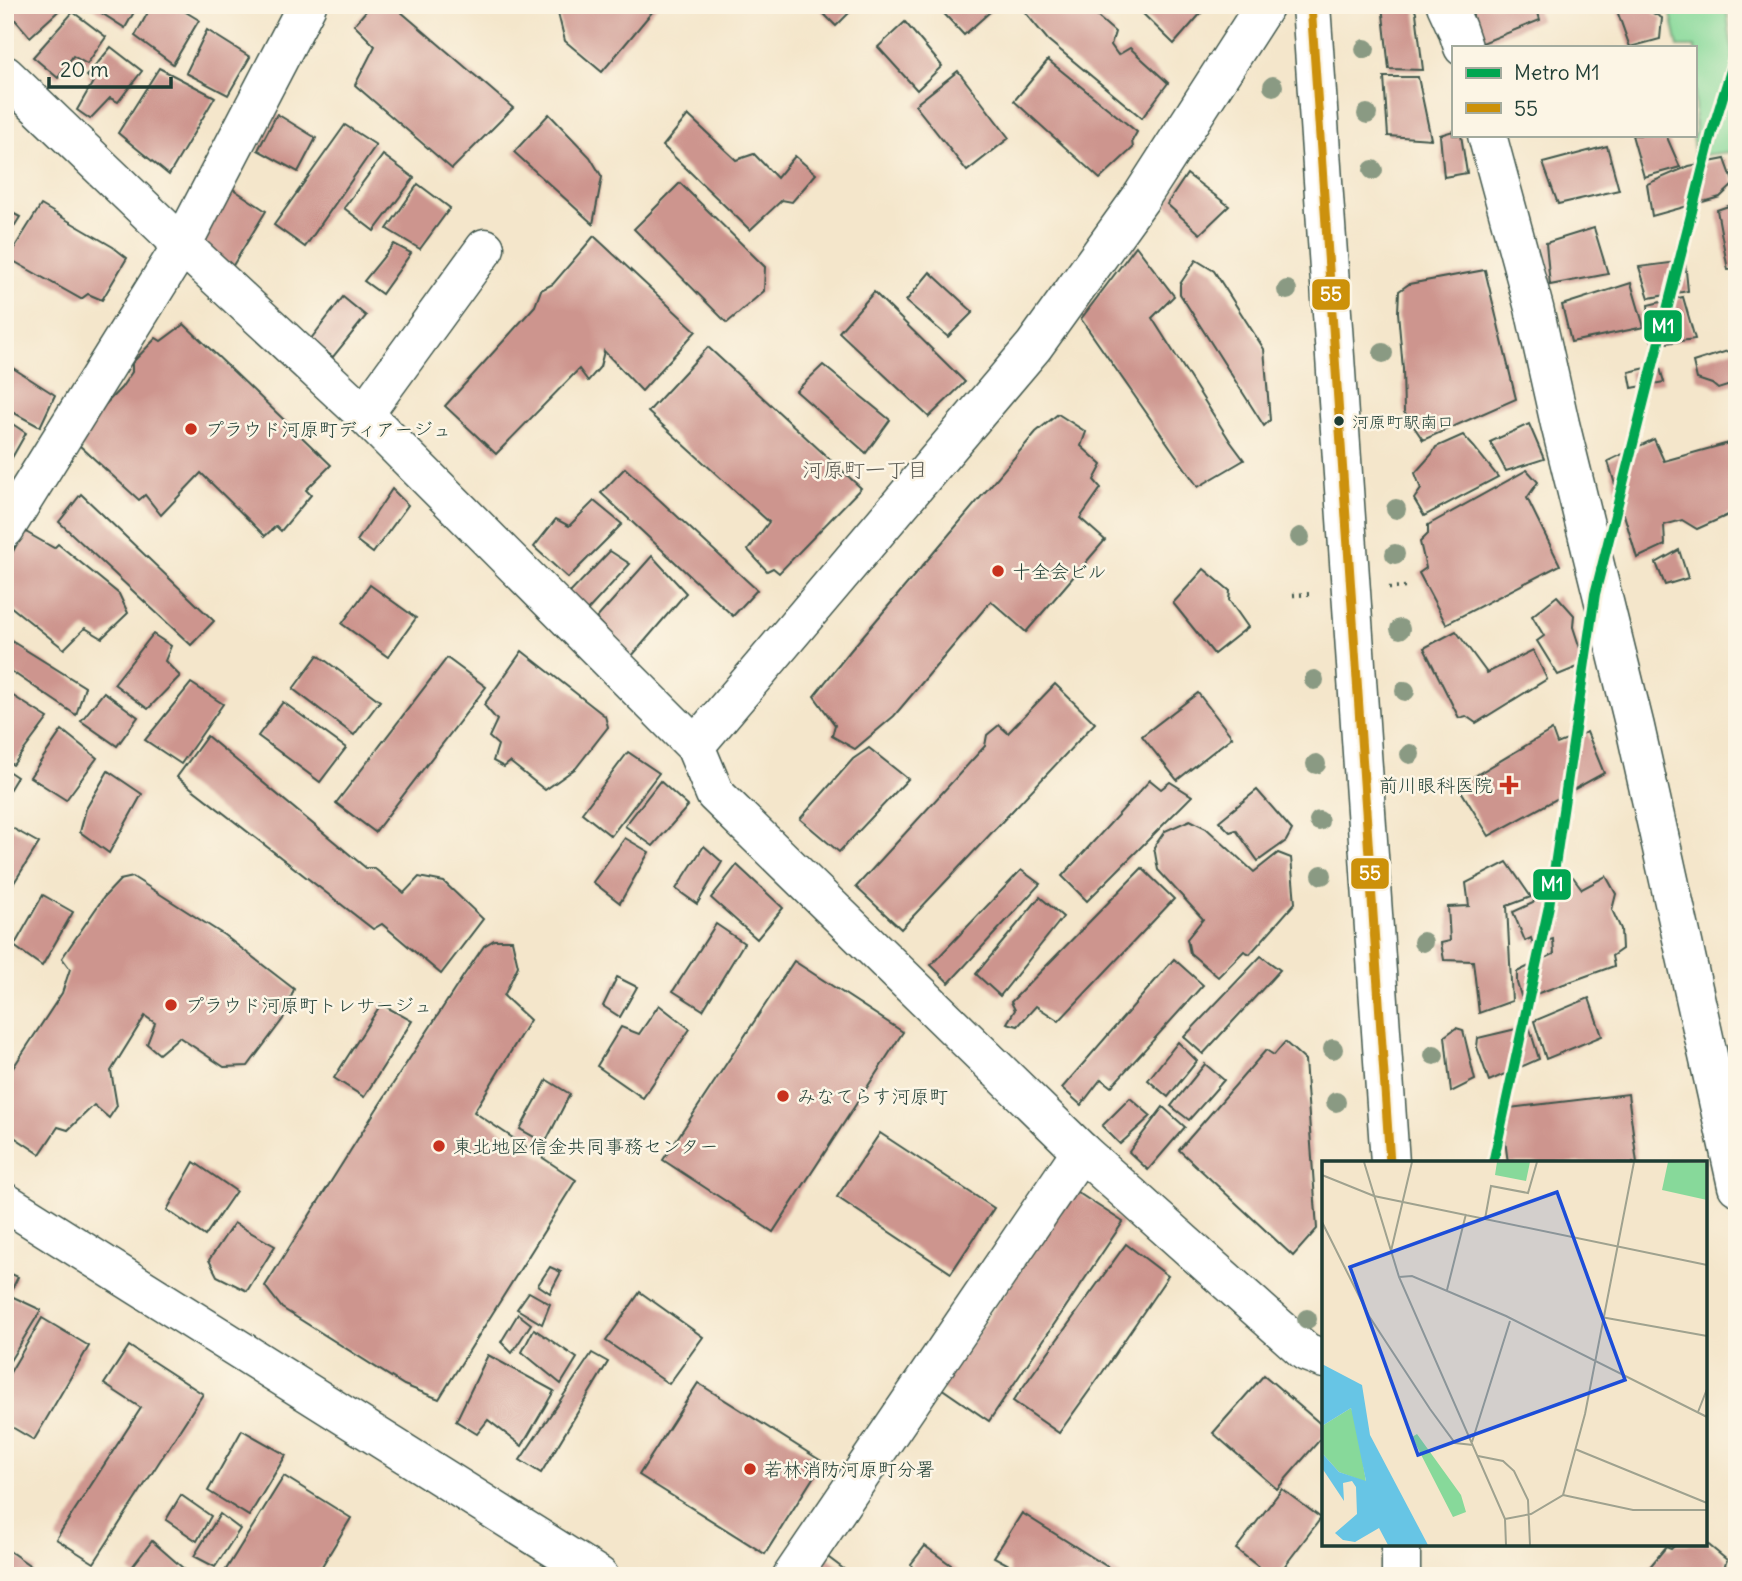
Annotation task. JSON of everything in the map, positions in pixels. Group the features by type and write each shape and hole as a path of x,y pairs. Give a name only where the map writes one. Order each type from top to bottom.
{"street":[{"path":"5,528 182,246 307,5"},
{"path":"695,746 1034,346 1140,200 1265,5"},
{"path":"1311,5 1390,1161"},
{"path":"1446,5 1463,46"},
{"path":"5,75 182,246 364,414 695,746 715,794 1081,1151 1306,1352 1322,1358"},
{"path":"1487,136 1534,308 1635,727 1737,1186"},
{"path":"364,414 485,248"},
{"path":"792,1576 1081,1151"},
{"path":"5,1202 599,1576"},
{"path":"1401,1546 1401,1576"}],"green space":[{"path":"1669,5 1726,5 1737,86 1737,151 1695,156 1692,136 1696,136 1696,46 1678,46"}],"building":[{"path":"15,5 65,5 30,37 11,15"},
{"path":"89,5 138,5 125,28"},
{"path":"152,5 174,5 199,20 173,64 135,36"},
{"path":"371,5 393,5 513,108 452,169 355,85 375,46 354,25"},
{"path":"556,5 658,5 602,72 565,41"},
{"path":"815,5 857,5 836,26"},
{"path":"936,5 985,5 991,11 964,35"},
{"path":"1019,5 1084,5 1115,32 1111,45 1118,55 1130,48 1168,83 1142,118 1048,40"},
{"path":"1134,5 1188,5 1202,12 1174,44"},
{"path":"1382,5 1413,5 1423,70 1389,69"},
{"path":"1479,5 1536,5 1540,20 1480,44 1471,8"},
{"path":"1615,5 1651,5 1653,13 1662,18 1660,39 1630,46"},
{"path":"73,12 106,37 87,64 73,56 58,78 33,57"},
{"path":"905,22 942,66 917,90 878,47"},
{"path":"207,30 250,57 228,95 186,73"},
{"path":"111,47 142,71 118,102 110,98 90,119 77,110 93,82 87,76"},
{"path":"1048,60 1137,132 1132,141 1133,148 1100,179 1014,101"},
{"path":"159,68 215,97 169,175 118,133"},
{"path":"958,71 1009,138 967,171 915,105"},
{"path":"1384,77 1418,77 1431,139 1388,136"},
{"path":"277,114 316,138 298,172 258,150"},
{"path":"549,114 590,157 602,177 593,224 514,152"},
{"path":"688,115 736,160 754,154 777,178 795,156 816,174 792,202 782,200 750,230 663,146"},
{"path":"345,125 376,145 305,247 274,225"},
{"path":"1452,131 1452,136 1461,136 1467,173 1444,177 1440,135"},
{"path":"1632,136 1666,136 1680,167 1644,177"},
{"path":"1607,146 1619,190 1558,204 1543,163"},
{"path":"383,155 414,178 374,231 344,208"},
{"path":"1725,159 1734,184 1720,197 1652,216 1647,184 1689,166"},
{"path":"1187,174 1229,206 1200,234 1167,204"},
{"path":"680,183 765,267 764,291 727,323 634,229"},
{"path":"418,184 450,208 420,249 387,229"},
{"path":"230,187 266,211 232,267 198,242"},
{"path":"1737,203 1737,269 1728,270 1717,210"},
{"path":"41,205 127,258 102,300 88,294 81,299 8,258"},
{"path":"5,209 20,217 5,241"},
{"path":"1594,228 1608,274 1550,285 1546,243"},
{"path":"594,236 696,331 642,391 604,351 600,367 588,381 579,369 496,454 445,406 535,306 541,290 553,284"},
{"path":"394,244 411,253 382,294 364,281"},
{"path":"1136,246 1174,296 1152,318 1244,460 1198,487 1081,319"},
{"path":"1196,260 1214,271 1264,349 1270,420 1264,426 1180,294 1180,284"},
{"path":"1685,261 1688,291 1649,298 1639,267"},
{"path":"1485,270 1516,399 1423,440 1404,412 1399,291 1409,284"},
{"path":"930,272 973,312 948,337 906,301"},
{"path":"1631,283 1644,327 1571,342 1562,305"},
{"path":"874,292 965,382 929,417 839,332"},
{"path":"343,297 366,316 333,357 310,340"},
{"path":"1683,297 1695,339 1652,345 1648,305"},
{"name":"プラウド河原町ディアージュ","path":"184,324 331,465 306,490 311,495 281,531 276,526 265,536 201,473 161,515 145,495 139,500 79,445 97,413 132,372 132,363 156,338 161,341"},
{"path":"708,347 861,488 779,573 773,568 767,571 748,550 769,522 648,412"},
{"path":"1737,348 1737,383 1718,389 1697,379 1693,362"},
{"path":"5,363 55,395 40,427 5,408"},
{"path":"823,365 890,420 866,453 796,391"},
{"path":"1659,365 1664,382 1632,388 1629,372"},
{"name":"十全会ビル","path":"1058,414 1086,432 1081,446 1102,465 1094,480 1101,488 1080,518 1105,540 1026,632 991,601 894,716 855,749 832,736 835,725 814,696 1036,432"},
{"path":"5,419 26,433 5,470"},
{"path":"1529,424 1544,459 1506,471 1490,442"},
{"path":"1463,435 1498,477 1424,516 1414,499 1421,489 1415,473 1436,447"},
{"path":"1654,439 1664,461 1729,443 1737,462 1737,511 1697,529 1682,520 1664,525 1665,545 1637,558 1608,461"},
{"path":"625,468 757,590 733,616 601,493"},
{"path":"1527,470 1538,482 1527,498 1560,565 1446,624 1419,573 1426,568 1420,542 1428,534 1428,525"},
{"path":"392,489 408,505 373,553 357,541"},
{"path":"81,494 214,621 191,645 59,522"},
{"path":"594,501 622,524 568,578 534,547 556,519 569,526"},
{"path":"24,531 54,548 58,544 119,594 128,613 102,638 85,628 64,649 5,602 5,566"},
{"path":"1679,550 1688,578 1665,585 1656,563"},
{"path":"610,551 630,564 586,612 568,595"},
{"path":"652,556 686,593 631,657 596,619"},
{"path":"1204,569 1230,591 1229,600 1248,627 1214,654 1173,603"},
{"path":"370,585 416,618 388,657 342,624"},
{"path":"1557,596 1574,615 1573,627 1585,664 1558,675 1537,641 1544,636 1532,616"},
{"path":"1456,631 1487,673 1533,650 1547,679 1476,723 1466,716 1459,718 1424,648"},
{"path":"153,634 171,646 165,661 180,676 148,709 114,684"},
{"path":"5,637 85,687 76,715 5,667"},
{"path":"522,651 605,716 608,727 576,768 545,790 510,762 504,767 493,761 498,745 489,737 497,720 484,705"},
{"path":"318,655 380,701 354,735 293,689"},
{"path":"447,658 486,687 375,832 336,803"},
{"path":"191,683 223,704 181,764 145,740"},
{"path":"1055,684 1095,723 901,929 856,887 985,746 987,735 999,725 1008,733"},
{"path":"104,692 138,717 117,746 81,721"},
{"path":"1198,693 1232,737 1177,780 1142,736"},
{"path":"10,694 48,718 13,765 5,760 5,701"},
{"path":"283,702 346,748 320,782 258,736"},
{"path":"62,730 97,758 66,800 30,777"},
{"name":"前川眼科医院","path":"1552,730 1557,744 1587,732 1604,773 1489,836 1458,786"},
{"path":"207,736 366,868 374,868 404,893 419,877 444,882 483,919 441,974 382,924 373,929 177,777"},
{"path":"869,748 908,779 839,852 800,819 853,759"},
{"path":"628,752 659,773 611,836 582,813"},
{"path":"5,769 17,777 5,797"},
{"path":"108,771 142,794 109,853 80,832 86,809"},
{"path":"1150,780 1161,789 1170,782 1192,796 1087,901 1062,876"},
{"path":"660,781 688,806 653,846 625,826"},
{"path":"1257,790 1292,830 1286,841 1258,861 1236,830 1230,832 1219,821"},
{"path":"1190,820 1206,828 1254,872 1278,853 1291,858 1295,903 1250,954 1244,951 1218,977 1190,953 1187,939 1203,919 1158,870 1154,847 1165,831"},
{"path":"5,824 39,843 5,897"},
{"path":"625,838 649,852 620,903 593,882"},
{"path":"704,846 722,862 697,904 676,889"},
{"path":"1507,862 1531,897 1507,906 1512,1001 1479,1013 1473,961 1444,960 1441,943 1450,941 1448,907 1469,906 1466,883"},
{"path":"737,865 783,908 757,939 711,898"},
{"path":"1142,868 1174,899 1059,1021 1036,1006 1018,1026 1007,1023 1015,1010 1011,1002"},
{"path":"1021,870 1040,884 949,983 931,965"},
{"path":"1606,876 1616,894 1612,910 1621,929 1622,949 1612,956 1614,966 1522,999 1517,972 1554,954 1553,939 1533,945 1531,938 1525,941 1513,912 1533,903 1537,895 1573,877 1582,889"},
{"name":"プラウド河原町トレサージュ","path":"133,877 224,935 294,989 283,1019 248,1066 224,1067 179,1037 159,1054 147,1044 155,1023 145,1016 111,1071 117,1106 109,1118 94,1105 68,1130 58,1127 40,1154 5,1131 5,1080 62,993 70,969 62,958 104,897 120,880"},
{"path":"43,895 73,912 42,966 14,946"},
{"path":"1040,897 1063,917 1000,996 976,974"},
{"path":"716,924 744,943 703,1010 673,991"},
{"name":"東北地区信金共同事務センター","path":"494,940 512,940 518,966 504,996 530,1020 474,1112 576,1180 439,1399 404,1385 282,1308 265,1286 464,975 484,946"},
{"path":"1261,956 1280,970 1203,1054 1184,1037"},
{"path":"1174,959 1203,985 1111,1087 1101,1079 1081,1105 1062,1088"},
{"name":"みなてらす河原町","path":"794,961 903,1032 773,1232 663,1160"},
{"path":"617,977 637,987 620,1017 603,1006"},
{"path":"1589,998 1602,1036 1546,1059 1534,1021"},
{"path":"381,1004 412,1021 364,1097 334,1078"},
{"path":"659,1005 690,1029 643,1098 597,1066 621,1027 639,1034"},
{"path":"1529,1026 1539,1059 1489,1081 1477,1047 1478,1038"},
{"path":"1456,1028 1463,1030 1475,1080 1451,1092 1445,1036"},
{"path":"1178,1042 1197,1061 1168,1097 1148,1080"},
{"path":"1285,1042 1305,1060 1317,1229 1293,1256 1179,1150 1266,1050 1274,1055"},
{"path":"1205,1064 1224,1080 1189,1120 1171,1106"},
{"path":"547,1080 570,1094 545,1143 520,1129"},
{"path":"1628,1094 1637,1161 1508,1161 1501,1109"},
{"path":"1130,1098 1151,1116 1120,1144 1102,1126"},
{"path":"1163,1107 1185,1127 1148,1170 1129,1152"},
{"path":"880,1133 994,1208 951,1273 837,1197"},
{"path":"194,1162 236,1191 205,1236 167,1210"},
{"path":"1074,1190 1123,1222 989,1421 941,1388"},
{"path":"234,1223 275,1246 247,1291 217,1276 209,1260"},
{"path":"1126,1244 1168,1276 1059,1433 1013,1401"},
{"path":"550,1267 561,1272 550,1293 538,1285"},
{"path":"5,1271 18,1277 9,1295 41,1310 5,1369"},
{"path":"529,1292 550,1304 542,1324 517,1309"},
{"path":"640,1292 703,1337 669,1384 606,1341"},
{"path":"518,1314 531,1324 512,1353 501,1342"},
{"path":"42,1318 89,1346 34,1440 5,1423 5,1381"},
{"path":"534,1329 577,1358 561,1384 522,1352"},
{"path":"129,1346 203,1394 94,1563 56,1539 141,1408 104,1384"},
{"path":"592,1353 608,1362 541,1473 520,1460"},
{"path":"488,1355 554,1391 522,1446 488,1420 477,1434 456,1421"},
{"path":"1264,1375 1322,1425 1322,1437 1277,1489 1213,1433"},
{"path":"698,1383 823,1462 765,1554 639,1475"},
{"path":"242,1430 286,1455 249,1516 208,1491"},
{"path":"284,1476 351,1518 316,1576 222,1576"},
{"path":"1282,1489 1321,1518 1277,1576 1270,1576 1236,1549"},
{"path":"181,1495 211,1516 197,1541 166,1520"},
{"path":"1022,1513 1122,1576 1011,1576 1009,1565 994,1557"},
{"path":"220,1514 240,1529 215,1567 194,1556"},
{"path":"152,1541 192,1576 135,1576 129,1571"},
{"path":"1707,1544 1727,1560 1721,1576 1644,1574 1666,1547 1671,1549 1674,1546 1707,1546"},
{"path":"925,1546 966,1576 910,1576 913,1571 911,1564"},
{"path":"5,1548 35,1569 30,1576 5,1576"},
{"path":"825,1555 853,1576 810,1576"}],"metro line":[{"name":"M1","path":"1493,1161 1549,906 1595,594 1712,132 1737,51"}],"transit line":[{"name":"55","path":"1311,5 1390,1161"}],"place":[{"name":"河原町駅南口","path":"1339,421"},
{"name":"プラウド河原町ディアージュ","path":"191,429"},
{"name":"十全会ビル","path":"998,571"},
{"name":"前川眼科医院","path":"1509,785"},
{"name":"プラウド河原町トレサージュ","path":"171,1005"},
{"name":"みなてらす河原町","path":"783,1096"},
{"name":"東北地区信金共同事務センター","path":"439,1146"},
{"name":"若林消防河原町分署","path":"750,1469"}],"district":[{"name":"河原町一丁目","path":"865,470"}]}
